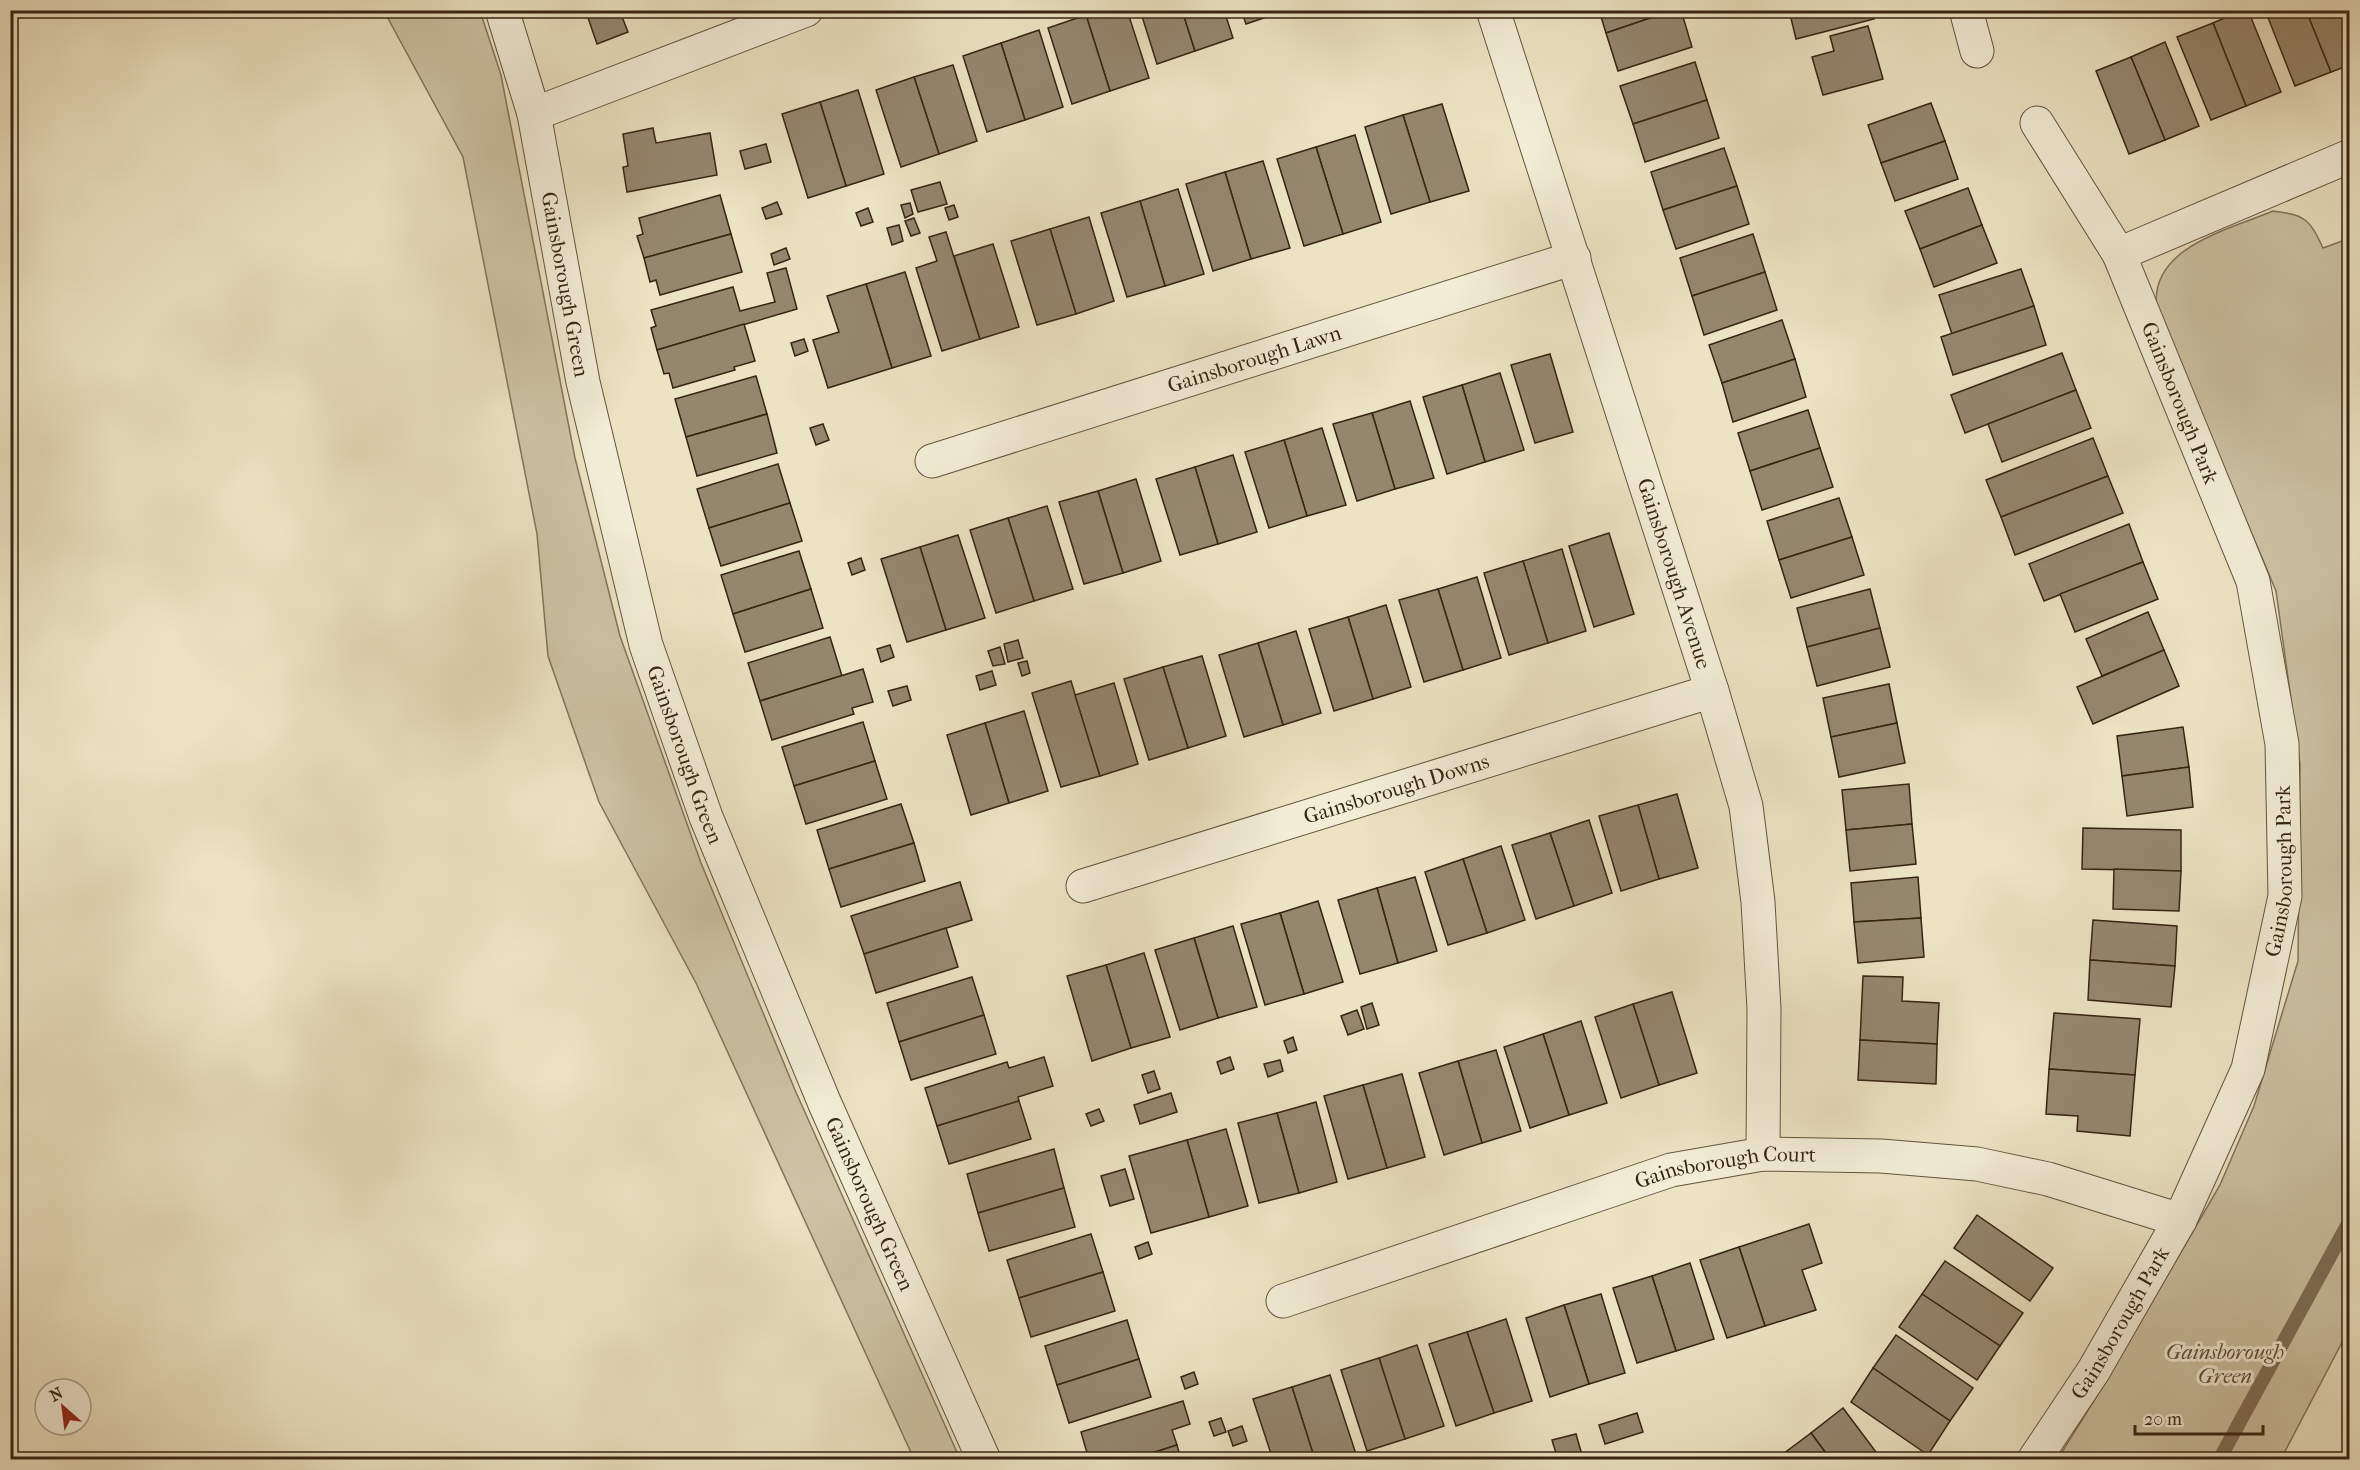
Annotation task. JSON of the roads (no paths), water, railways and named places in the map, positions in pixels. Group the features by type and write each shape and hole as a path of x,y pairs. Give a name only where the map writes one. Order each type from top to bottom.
{"street":[{"name":"Gainsborough Green","path":"502,10 534,114 583,382 646,645 706,817 825,1104 984,1460"},
{"path":"534,114 806,10"},
{"name":"Gainsborough Avenue","path":"1493,10 1712,691 1746,806 1758,902 1764,1009 1763,1154"},
{"path":"1966,10 1977,51"},
{"name":"Gainsborough Park","path":"2034,1460 2094,1370 2180,1220 2248,1069 2285,896 2282,744 2253,581 2119,254 2037,123"},
{"path":"2119,254 2349,156"},
{"name":"Gainsborough Lawn","path":"932,461 1574,258"},
{"name":"Gainsborough Downs","path":"1083,886 1712,691"},
{"name":"Gainsborough Court","path":"1283,1301 1671,1170 1763,1154 1881,1156 1977,1164 2048,1179 2180,1220"}],"waterway":[{"path":"2219,1460 2350,1220"}]}
